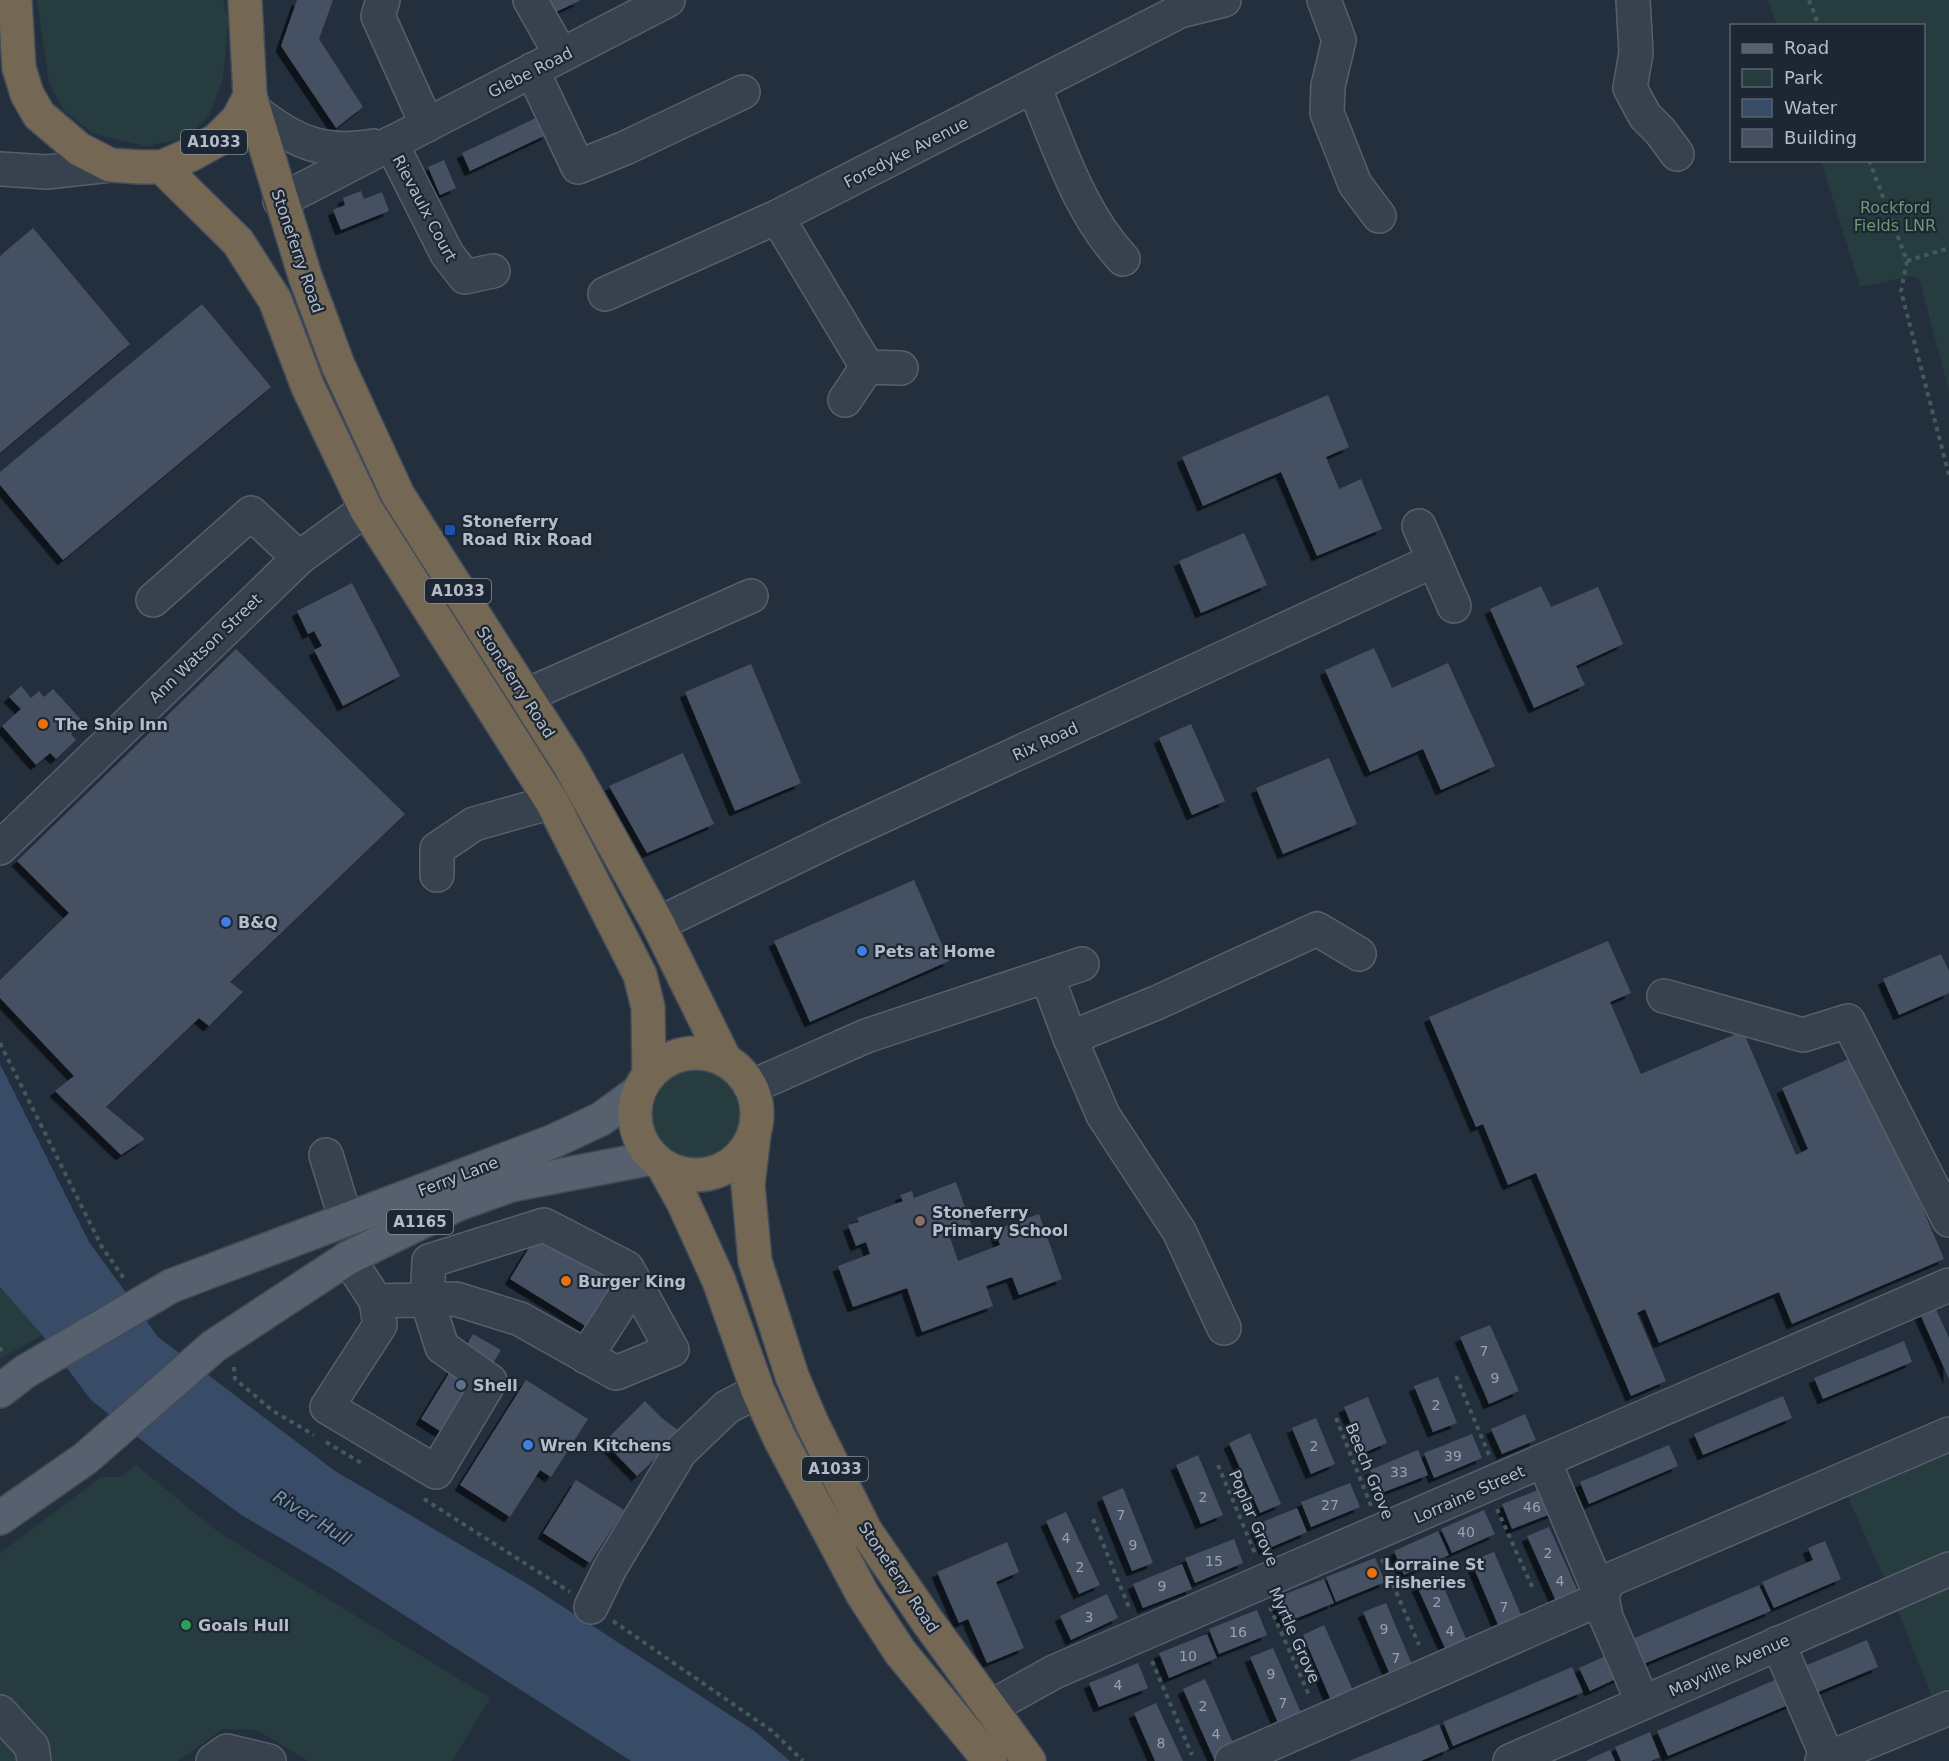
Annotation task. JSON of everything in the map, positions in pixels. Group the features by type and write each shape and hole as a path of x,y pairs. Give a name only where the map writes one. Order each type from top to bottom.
{"highway":[{"name":"A1033","path":"15,0 8,47 22,76 27,94 39,116 79,149 110,165 162,167 217,140 252,104 245,0"},
{"name":"Stoneferry Road","path":"252,104 280,201 338,364 398,495 569,764 658,924 725,1060"},
{"name":"Stoneferry Road","path":"162,167 238,242 275,300 308,387 366,509 552,802 640,975 648,1007 644,1083"},
{"path":"705,1053 725,1060 740,1071 751,1087 757,1110 754,1134 746,1150 733,1164 716,1172 698,1176 680,1174 657,1162 642,1143 636,1127 634,1109 644,1083 666,1061 685,1054 705,1053"},
{"name":"Stoneferry Road","path":"754,1134 748,1185 755,1261 792,1376 811,1421 865,1530 1029,1761"},
{"name":"A1033","path":"657,1162 688,1212 719,1281 758,1391 813,1505 863,1595 900,1652 990,1761"}],"main road":[{"name":"Ferry Lane","path":"0,1391 26,1371 171,1286 554,1141 601,1119 644,1083"},
{"name":"Ferry Lane","path":"224,1355 348,1258 458,1204 511,1185 657,1162"},
{"name":"A1165","path":"0,1518 86,1458 224,1355"}],"street":[{"path":"383,0 378,16 427,125"},
{"path":"530,0 561,55"},
{"name":"Glebe Road","path":"280,201 668,0"},
{"name":"Foredyke Avenue","path":"605,294 777,217 1180,11 1224,0"},
{"path":"1324,0 1339,40 1328,86 1327,113 1355,184 1379,216"},
{"path":"1633,0 1636,53 1630,88 1645,116 1660,131 1677,154"},
{"path":"532,70 578,167 625,148 743,92"},
{"path":"1034,87 1080,197 1104,239 1127,265"},
{"name":"Glebe Road","path":"252,104 277,129 317,147 346,151 391,144"},
{"name":"Rievaulx Court","path":"391,144 447,254 465,277 493,271"},
{"path":"0,169 47,172 110,165"},
{"path":"777,217 867,367"},
{"path":"867,367 901,368"},
{"path":"845,400 867,367"},
{"name":"Ann Watson Street","path":"0,848 299,558 366,509"},
{"path":"153,600 251,513 299,558"},
{"path":"1419,526 1454,606"},
{"name":"Rix Road","path":"658,924 862,825 1433,561"},
{"path":"525,696 751,596"},
{"path":"437,875 437,849 474,824 552,802"},
{"path":"1070,1038 1156,1003 1317,930 1359,954"},
{"path":"751,1087 866,1036 1082,964"},
{"path":"1047,976 1070,1038 1103,1114 1179,1232 1224,1328"},
{"path":"1664,996 1803,1035 1848,1021 1949,1220"},
{"path":"326,1155 346,1220"},
{"path":"348,1258 376,1301 380,1326 327,1407 436,1472 490,1382 442,1347 427,1300 429,1261 544,1225 631,1275 672,1350 616,1373 520,1319 456,1299 427,1300 376,1301"},
{"path":"586,1357 631,1275"},
{"name":"Lorraine Street","path":"991,1707 1054,1672 1949,1285"},
{"path":"591,1606 610,1568 680,1452 727,1407 758,1391"},
{"path":"1232,1761 1602,1598 1607,1581 1949,1434"},
{"path":"1544,1461 1602,1598 1606,1617 1643,1703"},
{"name":"Mayville Avenue","path":"1510,1761 1949,1569"},
{"path":"1778,1643 1826,1760 1949,1708"},
{"path":"0,1712 32,1747 34,1761"},
{"path":"213,1761 227,1751 269,1761"}],"path":[{"path":"1809,0 1818,24"},
{"path":"1870,162 1906,261 1901,291 1949,475"},
{"path":"1906,261 1949,248"},
{"path":"0,1043 102,1247 124,1280 135,1277"},
{"path":"224,1355 235,1379 273,1410 365,1466"},
{"path":"1456,1376 1534,1591"},
{"name":"Beech Grove","path":"1336,1418 1419,1646"},
{"name":"Poplar Grove","path":"1218,1465 1264,1583"},
{"path":"415,1494 591,1606 772,1731 803,1761"},
{"path":"1093,1519 1192,1755"},
{"name":"Myrtle Grove","path":"1264,1583 1309,1695"}],"green space":[{"path":"37,0 223,0 228,20 223,78 210,114 186,139 144,146 94,134 64,111 49,83"},
{"name":"Rockford Fields LNR","path":"1768,0 1949,0 1949,392 1920,281 1913,276 1860,287 1821,162 1925,162 1925,24 1777,24"},
{"path":"696,1067 714,1070 729,1081 740,1096 743,1114 740,1132 729,1147 714,1158 696,1161 678,1158 663,1147 652,1132 649,1114 652,1096 663,1081 678,1070"},
{"path":"0,1287 42,1335 0,1359"},
{"path":"1949,1434 1949,1707 1938,1712 1891,1594 1841,1481"},
{"name":"Goals Hull","path":"136,1465 217,1531 490,1698 452,1761 308,1761 257,1730 223,1729 178,1761 0,1761 0,1553 101,1477 120,1477"}],"water":[{"name":"River Hull","path":"0,1064 89,1242 158,1337 335,1471 531,1586 753,1730 790,1761 631,1761 331,1568 240,1514 91,1400 42,1335 0,1287"}],"building":[{"path":"297,0 333,0 319,39 363,107 336,128 281,46"},
{"path":"548,0 581,0 554,13"},
{"path":"540,116 548,134 470,171 462,153"},
{"path":"444,160 456,188 440,195 428,167"},
{"path":"361,191 364,199 382,192 389,211 341,230 333,210 345,205 343,198"},
{"path":"33,228 130,344 0,453 0,256"},
{"path":"202,304 271,387 63,560 0,485 0,472"},
{"path":"1328,395 1349,447 1326,457 1339,489 1361,479 1382,529 1317,556 1281,472 1203,506 1182,457"},
{"path":"1244,533 1267,585 1201,613 1179,561"},
{"path":"352,583 400,676 343,706 314,650 322,646 314,631 308,634 297,611"},
{"path":"1541,586 1551,607 1598,587 1623,644 1576,666 1585,685 1534,708 1490,609"},
{"path":"1374,648 1392,688 1448,663 1495,766 1441,790 1423,749 1370,772 1325,670"},
{"path":"236,649 405,814 230,982 243,992 209,1026 199,1018 106,1107 145,1139 121,1155 55,1091 74,1076 0,998 0,980 69,913 17,861"},
{"path":"751,664 801,783 735,811 685,692"},
{"name":"The Ship Inn","path":"21,686 31,698 39,691 44,697 53,689 84,723 71,734 76,740 56,759 50,753 36,765 2,726 21,709 9,697"},
{"path":"1191,724 1225,801 1192,815 1159,738"},
{"path":"683,753 714,824 647,853 609,786"},
{"path":"1329,758 1357,824 1283,854 1256,788"},
{"name":"Pets at Home","path":"914,880 949,961 810,1022 774,941"},
{"path":"1608,941 1631,993 1610,1002 1641,1074 1743,1031 1796,1155 1808,1149 1782,1088 1858,1055 1944,1259 1792,1324 1779,1292 1659,1343 1645,1309 1637,1313 1666,1381 1631,1396 1536,1173 1508,1185 1483,1124 1476,1127 1429,1017"},
{"path":"1941,954 1949,971 1949,993 1899,1015 1883,979"},
{"path":"956,1182 972,1227 949,1235 958,1261 1000,1245 995,1230 1039,1214 1062,1279 1019,1295 1012,1277 986,1286 993,1306 922,1332 907,1288 853,1307 838,1266 870,1254 866,1242 856,1246 848,1225 859,1222 857,1218 903,1201 900,1195 912,1191 914,1198"},
{"name":"Burger King","path":"538,1233 622,1282 592,1330 510,1279"},
{"path":"1935,1307 1949,1338 1949,1379 1920,1314"},
{"path":"1490,1325 1519,1391 1489,1404 1460,1337"},
{"name":"Shell","path":"473,1334 501,1350 448,1436 421,1419"},
{"path":"1904,1341 1912,1362 1823,1399 1814,1378"},
{"path":"1438,1377 1457,1423 1433,1432 1414,1386"},
{"name":"Wren Kitchens","path":"526,1380 588,1419 551,1477 540,1470 510,1517 460,1485"},
{"path":"1783,1396 1792,1418 1703,1455 1694,1434"},
{"path":"1368,1397 1387,1443 1363,1453 1344,1407"},
{"path":"645,1401 663,1419 682,1433 637,1476 604,1442"},
{"path":"1525,1414 1536,1440 1502,1454 1491,1429"},
{"path":"1316,1418 1335,1464 1311,1474 1292,1428"},
{"path":"1250,1433 1281,1504 1260,1513 1229,1443"},
{"path":"1472,1434 1482,1458 1434,1478 1424,1453"},
{"path":"1669,1445 1678,1466 1589,1504 1580,1482"},
{"path":"1418,1450 1428,1475 1379,1494 1370,1470"},
{"path":"1198,1455 1223,1515 1201,1524 1176,1465"},
{"path":"576,1480 624,1510 590,1563 543,1533"},
{"path":"1350,1483 1360,1507 1311,1527 1301,1502"},
{"path":"1551,1485 1561,1510 1512,1529 1502,1504"},
{"path":"1123,1488 1153,1563 1132,1571 1102,1497"},
{"path":"1297,1508 1307,1532 1265,1550 1255,1525"},
{"path":"1484,1510 1495,1534 1452,1553 1441,1529"},
{"path":"1066,1512 1100,1585 1079,1594 1046,1521"},
{"path":"1549,1527 1581,1598 1559,1608 1527,1536"},
{"path":"1438,1531 1449,1555 1404,1575 1394,1551"},
{"path":"1234,1539 1243,1563 1195,1583 1185,1558"},
{"path":"1825,1541 1841,1579 1774,1608 1762,1582 1813,1560 1808,1548"},
{"path":"1007,1542 1019,1572 996,1582 1024,1648 987,1663 968,1619 959,1623 937,1572"},
{"path":"1494,1552 1525,1624 1502,1634 1471,1561"},
{"path":"1375,1558 1385,1582 1336,1602 1326,1577"},
{"path":"1182,1564 1192,1589 1143,1608 1133,1584"},
{"path":"1439,1576 1470,1648 1449,1657 1417,1586"},
{"path":"1324,1579 1334,1603 1285,1623 1275,1598"},
{"path":"1759,1585 1771,1611 1641,1665 1630,1640"},
{"path":"1107,1594 1118,1618 1071,1640 1060,1616"},
{"path":"1386,1603 1416,1674 1394,1684 1363,1612"},
{"path":"1257,1610 1267,1635 1219,1654 1209,1629"},
{"path":"1324,1625 1355,1695 1333,1705 1303,1635"},
{"path":"1207,1634 1217,1658 1169,1678 1159,1653"},
{"path":"1867,1640 1878,1667 1811,1695 1800,1668"},
{"path":"1273,1648 1304,1720 1281,1730 1250,1657"},
{"path":"1612,1653 1622,1676 1590,1691 1579,1668"},
{"path":"1138,1663 1148,1688 1099,1707 1089,1683"},
{"path":"1572,1667 1583,1692 1453,1746 1443,1722"},
{"path":"1784,1676 1795,1702 1668,1756 1657,1731"},
{"path":"1205,1679 1236,1750 1214,1759 1183,1689"},
{"path":"1156,1703 1183,1761 1155,1761 1134,1713"},
{"path":"1439,1724 1449,1749 1421,1761 1349,1761"},
{"path":"1650,1732 1660,1757 1651,1761 1621,1761 1615,1747"},
{"path":"1610,1750 1615,1761 1586,1761 1594,1757"}],"place":[{"name":"Stoneferry Road Rix Road","path":"450,530"},
{"name":"The Ship Inn","path":"43,724"},
{"name":"B&Q","path":"226,922"},
{"name":"Pets at Home","path":"862,951"},
{"name":"Stoneferry Primary School","path":"920,1221"},
{"name":"Burger King","path":"566,1281"},
{"name":"Shell","path":"461,1385"},
{"name":"Wren Kitchens","path":"528,1445"},
{"name":"Lorraine St Fisheries","path":"1372,1573"},
{"name":"Goals Hull","path":"186,1625"}]}
